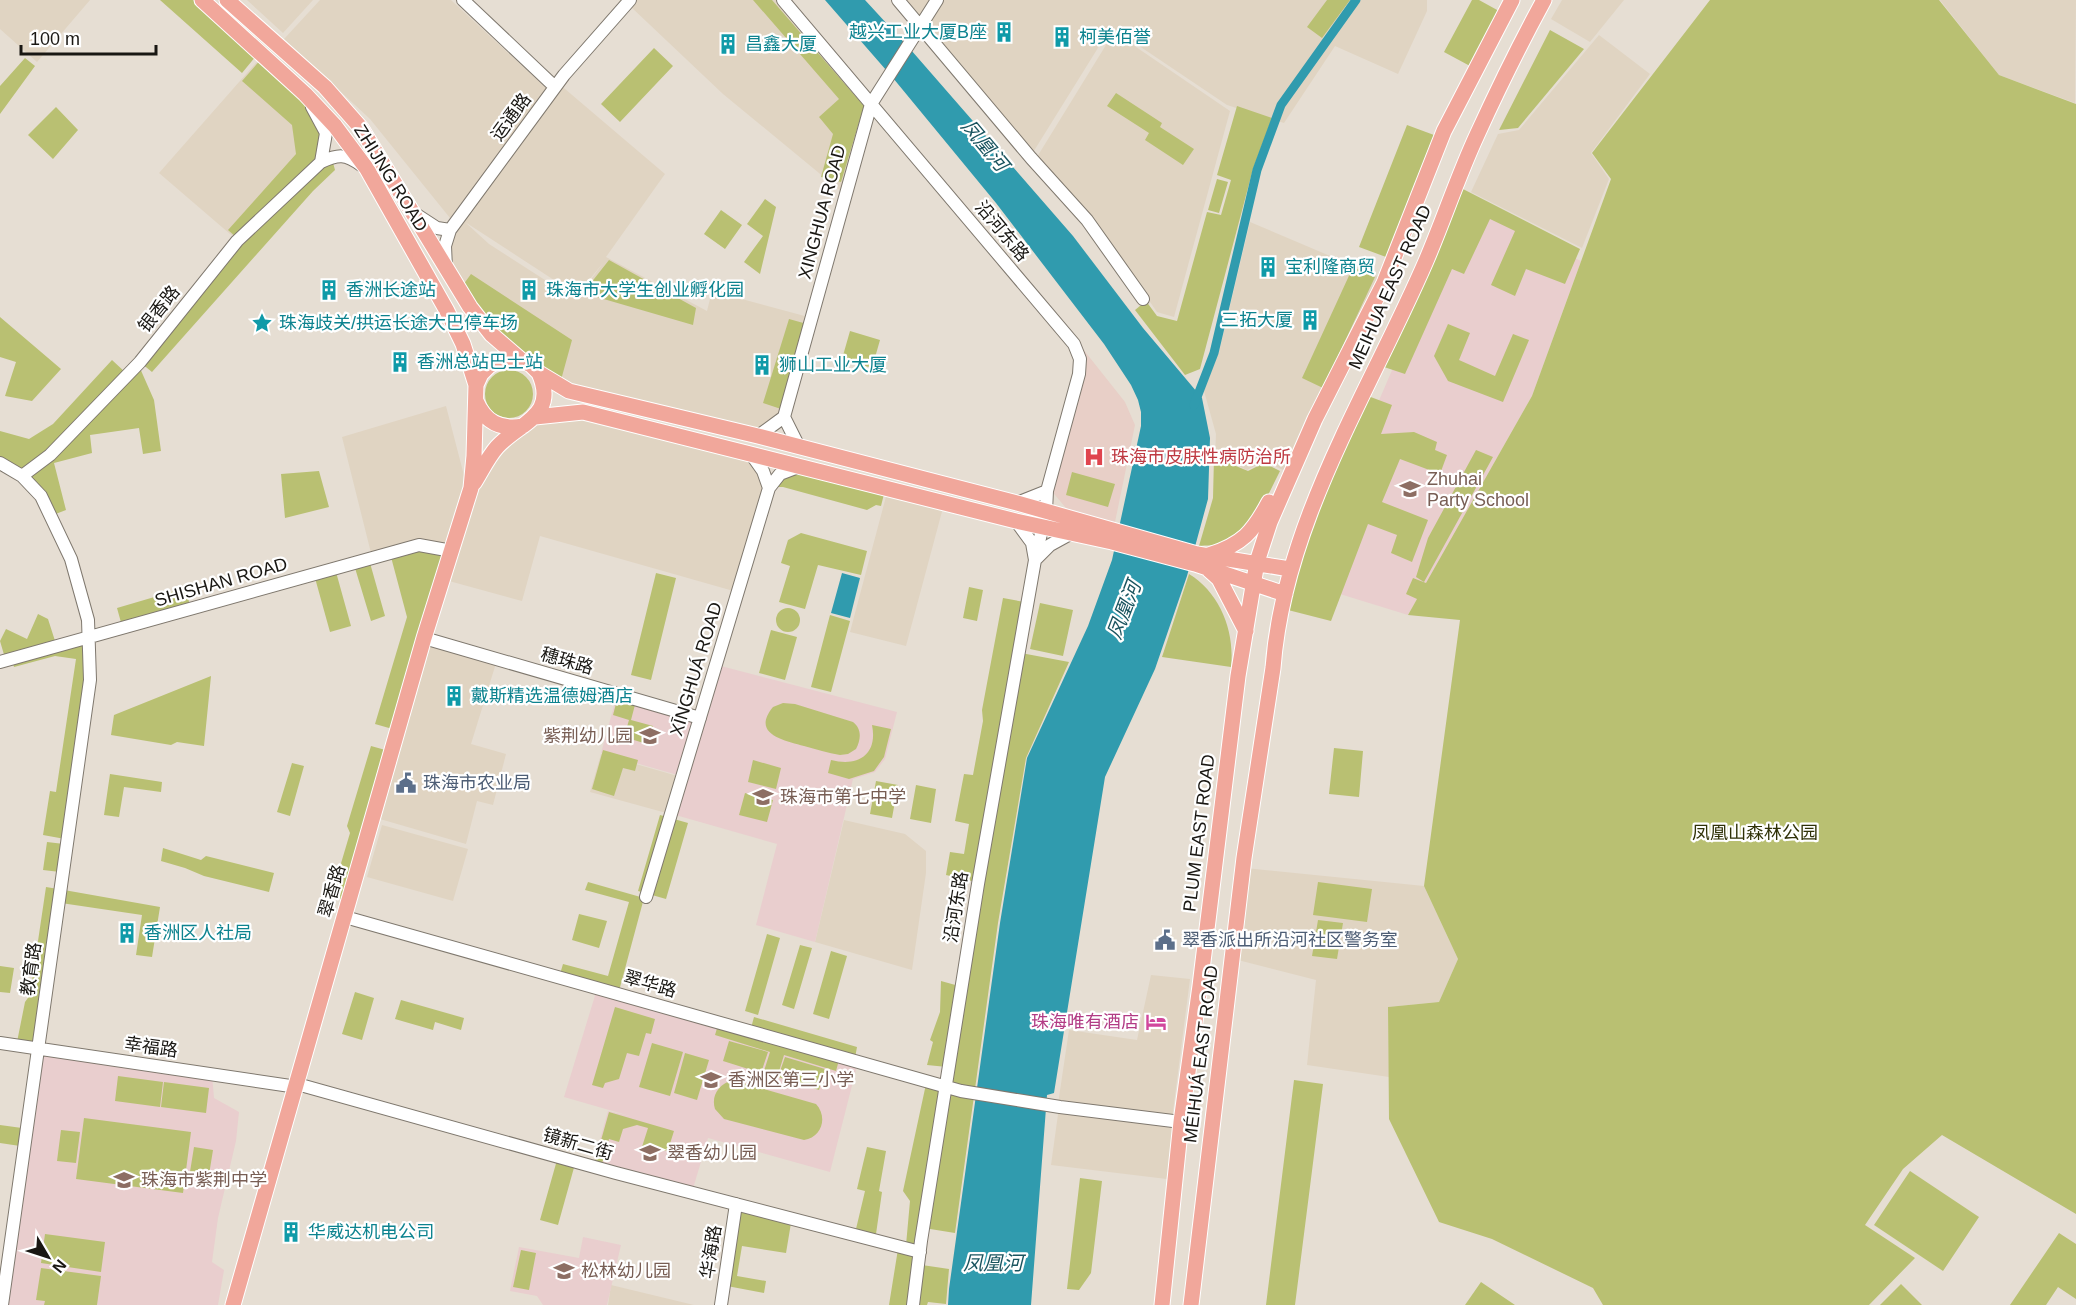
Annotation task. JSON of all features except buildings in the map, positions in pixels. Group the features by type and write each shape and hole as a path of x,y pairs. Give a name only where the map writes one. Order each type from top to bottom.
{"main road":[{"name":"ZHIJNG ROAD","path":"202,0 305,94 335,126 368,169 447,311 463,344 476,385"},
{"name":"ZHIJNG ROAD","path":"228,0 325,87 362,128 470,307 491,334 521,360"},
{"name":"MEIHUA EAST ROAD","path":"1285,594 1290,569 1311,507 1426,261 1476,136 1544,0"},
{"name":"MEIHUA EAST ROAD","path":"1305,443 1384,284 1444,131 1507,2"},
{"path":"471,488 476,385 481,374 489,366 499,360 510,358 531,365 539,373 569,391 758,436 1046,511 1113,537 1202,560 1252,584 1285,594"},
{"path":"471,488 496,447 529,422 542,408 544,384 539,373"},
{"path":"476,401 481,412 489,421 499,426 511,428 529,422 583,412 1070,534 1113,537"},
{"path":"1202,560 1224,550 1251,532 1285,472 1305,443"},
{"name":"PLUM EAST ROAD","path":"1162,1305 1181,1122 1252,584 1270,522 1305,443"},
{"name":"翠香路","path":"233,1305 424,638 471,488"},
{"path":"1202,560 1257,562 1290,569"},
{"path":"1202,560 1219,579 1245,632"},
{"name":"MÉIHUÁ EAST ROAD","path":"1191,1305 1244,858 1273,668 1275,638 1285,594"}],"street":[{"path":"463,0 555,87"},
{"name":"运通路","path":"446,268 445,246 450,230 555,87 630,0"},
{"name":"沿河东路","path":"783,0 1074,344 1080,359 1079,374 1047,491 1046,511 994,785 913,1305"},
{"path":"898,0 1031,158 1087,220 1143,299"},
{"name":"XINGHUA ROAD","path":"784,417 871,104 937,0"},
{"path":"305,94 326,133 321,162"},
{"path":"321,162 335,156 349,156 368,169"},
{"name":"银香路","path":"22,476 50,454 140,362 237,241 321,162"},
{"path":"414,213 437,228 450,230"},
{"path":"758,436 784,417 799,447"},
{"path":"751,454 763,471 769,488"},
{"name":"教育路","path":"0,463 22,476 41,496 71,559 88,620 90,638 90,680 2,1305"},
{"path":"769,488 780,474 801,466"},
{"name":"XĪNGHUÁ ROAD","path":"646,897 769,488"},
{"path":"1017,503 1047,491"},
{"path":"1016,521 1032,543 1035,560"},
{"path":"1035,560 1050,545 1070,534"},
{"name":"SHISHAN ROAD","path":"0,662 419,545 452,550"},
{"name":"穗珠路","path":"424,638 700,718"},
{"name":"翠华路","path":"345,917 962,1091 1060,1107 1181,1122"},
{"name":"幸福路","path":"0,1043 297,1085"},
{"name":"镜新二街","path":"297,1085 594,1167 920,1252"},
{"name":"华海路","path":"721,1305 736,1204"}],"shaded area":[{"path":"0,0 90,0 37,62 0,29"},
{"path":"247,0 313,0 283,33"},
{"path":"320,0 451,0 547,89 450,218 370,119 284,39"},
{"path":"635,0 778,0 867,105 842,192 723,94 630,6"},
{"path":"902,0 1427,0 1427,11 1398,74 1335,46 1284,123 1227,105 1111,27 1032,154"},
{"path":"1562,0 1624,0 1590,42 1551,19"},
{"path":"1940,0 2076,0 2075,103 1999,75"},
{"path":"1114,32 1230,111 1174,317 1157,312 1089,215 1037,157"},
{"path":"1599,35 1650,74 1591,153 1609,179 1582,248 1471,192 1498,134 1519,130"},
{"path":"262,56 325,133 237,240 159,173"},
{"path":"558,83 665,174 606,257 707,311 712,291 812,318 784,417 758,436 569,391 539,373 446,267 450,230","holes":["465,222 577,295 603,263 576,300 489,244"]},
{"name":"Zhuhai Party School","path":"1463,205 1581,261 1532,396 1408,615 1301,582"},
{"path":"1250,222 1382,278 1304,442 1283,470 1264,461 1247,470 1215,456 1216,434 1204,391 1220,348"},
{"name":"珠海市皮肤性病防治所","path":"1075,339 1125,402 1135,425 1114,527 1071,514 1050,489 1082,374"},
{"path":"446,406 467,487 452,550 372,557 342,437"},
{"path":"583,413 751,454 768,488 737,592 540,536 522,601 449,581 480,475 497,448 536,418"},
{"path":"888,489 944,504 906,646 850,632"},
{"path":"432,641 497,660 471,744 506,754 493,805 477,801 466,844 380,819"},
{"name":"珠海市第七中学","path":"717,665 897,712 885,759 875,772 853,779 815,942 756,925 777,844 672,814"},
{"name":"紫荆幼儿园","path":"617,695 699,718 681,776 601,753"},
{"path":"601,754 681,777 670,814 590,792"},
{"path":"844,820 905,834 926,851 926,873 912,970 815,942"},
{"path":"382,825 468,849 453,901 367,877"},
{"path":"1245,868 1424,886 1458,959 1439,1002 1388,1007 1389,1077 1307,1065 1316,980 1234,959"},
{"path":"1151,975 1190,979 1172,1119 1058,1104 1069,1030 1137,1040"},
{"name":"香洲区第三小学","path":"597,989 858,1062 830,1172 708,1138 692,1192 592,1168 608,1111 630,1116 564,1097"},
{"name":"珠海市紫荆中学","path":"38,1049 212,1075 214,1098 239,1112 236,1141 218,1218 212,1262 224,1270 218,1305 3,1305"},
{"path":"1059,1107 1181,1122 1175,1180 1051,1165"},
{"name":"松林幼儿园","path":"583,1237 621,1245 607,1305 543,1305 537,1296 510,1291 519,1247 579,1258"},
{"path":"611,1285 694,1305 608,1305"}],"green space":[{"path":"160,0 195,0 256,56 242,73"},
{"path":"753,0 772,0 864,106 841,182 821,177 833,134 819,117 839,99"},
{"path":"1327,0 1350,0 1322,38 1307,27"},
{"path":"1472,0 1479,0 1499,11 1470,66 1444,52"},
{"name":"凤凰山森林公园","path":"1710,0 1939,0 1999,75 2076,104 2076,1214 1942,1135 1903,1169 1865,1225 1915,1258 1869,1305 1603,1305 1593,1288 1492,1239 1439,1222 1389,1119 1388,1007 1439,1002 1458,959 1424,886 1460,620 1408,615 1417,599 1406,594 1413,578 1426,583 1532,396 1611,179 1592,153"},
{"path":"1550,30 1584,49 1518,128 1499,130"},
{"path":"654,48 673,66 620,122 601,104"},
{"path":"25,58 35,66 0,114 0,86"},
{"path":"262,58 303,96 323,133 319,160 237,238 228,230 296,154 292,125 242,81"},
{"path":"1116,93 1162,123 1160,127 1194,149 1183,165 1145,140 1149,133 1107,106"},
{"path":"1237,106 1272,118 1253,169 1200,369 1185,375 1135,310 1146,301 1157,316 1177,321 1207,212 1221,215 1231,180 1217,175"},
{"path":"56,107 78,130 53,159 28,135"},
{"path":"1407,125 1434,135 1386,257 1359,247"},
{"path":"332,159 335,170 313,191 152,372 141,363 239,243"},
{"path":"1217,179 1228,182 1219,213 1208,210"},
{"path":"1461,188 1580,249 1565,284 1526,269 1515,296 1491,285 1515,231 1490,219 1464,274 1452,269 1405,374 1381,366"},
{"path":"765,199 776,207 760,274 744,262 763,236 747,224"},
{"path":"721,210 742,225 725,249 704,234"},
{"path":"609,260 696,308 693,325 583,293"},
{"path":"1353,267 1375,277 1323,388 1302,378"},
{"path":"471,274 572,340 561,380 495,329 463,285"},
{"path":"0,317 61,369 32,401 5,396 16,362 0,357"},
{"path":"789,319 807,324 781,409 763,403"},
{"path":"1448,324 1470,333 1459,360 1495,376 1513,334 1529,340 1503,402 1448,381 1434,356"},
{"path":"850,331 880,340 872,368 842,359"},
{"path":"112,360 126,373 50,452 21,473 0,461 0,431 29,439 53,424"},
{"path":"139,366 154,400 161,451 143,454 139,428 90,435 92,453 54,463 66,510 53,515 25,476"},
{"path":"504,370 514,370 529,380 533,394 532,403 523,414 514,418 504,418 489,408 485,399 485,389 495,374"},
{"path":"1368,396 1392,405 1381,434 1414,432 1437,442 1435,450 1447,455 1440,474 1400,459 1382,502 1428,520 1412,562 1391,553 1397,535 1368,524 1331,621 1288,610 1294,570"},
{"path":"1476,450 1493,457 1424,582 1416,577 1428,538"},
{"path":"1214,457 1248,471 1264,463 1280,471 1258,512 1243,530 1220,544 1199,546 1213,498"},
{"path":"802,469 885,490 881,506 876,505 867,510 783,487 773,487 782,476"},
{"path":"319,471 329,507 285,518 281,474"},
{"path":"1072,472 1115,484 1108,507 1066,495"},
{"path":"801,533 867,551 861,575 818,565 805,609 779,602 790,566 781,563 788,540"},
{"path":"418,549 448,554 396,730 375,724 407,617 391,557"},
{"path":"370,563 385,616 371,621 355,568"},
{"path":"336,572 351,626 330,632 315,578"},
{"path":"656,573 676,578 651,680 631,675"},
{"path":"1189,574 1209,591 1223,614 1228,627 1232,653 1231,667 1162,657"},
{"path":"969,587 983,590 977,621 963,618"},
{"path":"185,588 190,605 122,626 117,608"},
{"path":"1003,598 1024,602 976,882 946,875 950,852 964,854 969,824 955,821 964,774 973,775 983,721 982,710"},
{"path":"1040,603 1073,610 1063,656 1030,649"},
{"path":"788,608 793,609 799,615 799,625 793,631 788,632 783,631 777,625 776,620 777,615 783,609"},
{"path":"38,614 48,619 56,644 5,658 0,641 6,629 27,639"},
{"path":"830,615 850,621 831,692 811,687"},
{"path":"771,630 797,637 785,680 759,673"},
{"path":"88,640 88,679 65,839 43,835 50,791 56,792 76,659 55,656 14,667 12,661"},
{"path":"1021,653 1069,662 1026,758 998,923 955,1233 924,1228"},
{"path":"211,676 204,746 177,742 171,745 111,735 114,715"},
{"path":"618,696 636,701 631,720 653,726 647,744 624,737 629,720 613,715"},
{"path":"783,703 795,704 853,722 860,734 856,749 848,754 840,755 787,741 772,734 766,724 767,716 773,707"},
{"path":"872,725 891,729 884,757 874,771 849,779 828,773 831,760 850,762 864,756 869,751 872,744"},
{"path":"371,746 389,751 347,900 331,897 350,833 347,826"},
{"path":"1334,748 1363,751 1359,797 1329,794"},
{"path":"603,750 638,760 635,771 623,768 614,796 592,789"},
{"path":"753,760 781,768 776,789 748,782"},
{"path":"292,763 304,766 290,816 277,812"},
{"path":"110,774 162,782 161,792 124,787 119,817 104,815"},
{"path":"876,781 898,785 892,818 870,814"},
{"path":"916,785 936,789 931,823 910,819"},
{"path":"745,793 773,800 767,822 739,815"},
{"path":"660,815 688,823 666,899 638,891"},
{"path":"47,842 64,844 60,872 43,870"},
{"path":"163,848 201,860 206,856 274,873 269,892 204,876 161,861"},
{"path":"588,882 644,898 619,991 560,974 563,964 608,976 629,902 585,890"},
{"path":"1318,882 1372,889 1367,922 1313,915"},
{"path":"46,887 58,889 35,1045 17,1042 25,1002 30,995"},
{"path":"64,890 160,907 152,957 136,955 142,915 61,903"},
{"path":"579,914 607,921 599,948 572,940"},
{"path":"1318,920 1343,923 1337,959 1312,956"},
{"path":"767,934 780,938 758,1015 745,1011"},
{"path":"800,945 812,948 794,1009 782,1005"},
{"path":"831,951 847,956 829,1019 813,1014"},
{"path":"0,966 14,968 10,993 0,992"},
{"path":"941,981 959,986 947,1067 927,1065 933,1042 930,1040 940,1012"},
{"path":"355,992 374,998 362,1040 342,1034"},
{"path":"401,1000 464,1018 461,1030 435,1022 433,1030 395,1019"},
{"path":"615,1007 655,1019 651,1034 646,1033 639,1056 627,1053 619,1079 605,1083 603,1088 592,1085"},
{"path":"754,1017 857,1047 855,1058 751,1028"},
{"path":"718,1025 839,1060 836,1071 784,1055 777,1078 763,1074 770,1052 715,1035"},
{"path":"729,1041 768,1052 761,1073 723,1061"},
{"path":"652,1043 683,1052 670,1096 639,1087"},
{"path":"685,1053 709,1060 697,1100 674,1093"},
{"path":"785,1057 825,1069 819,1090 778,1077"},
{"path":"118,1076 163,1082 160,1107 115,1101"},
{"path":"732,1080 816,1104 822,1115 819,1131 804,1140 724,1119 715,1109 715,1095 719,1088"},
{"path":"1294,1080 1323,1084 1295,1305 1266,1305"},
{"path":"164,1082 209,1088 206,1113 161,1107"},
{"path":"926,1084 943,1089 917,1249 906,1245 910,1201 903,1191"},
{"path":"609,1112 674,1131 668,1150 653,1153 641,1150 648,1128 637,1125 623,1129 619,1142 609,1139 601,1167 594,1165"},
{"path":"84,1118 191,1132 183,1193 76,1179"},
{"path":"0,1125 22,1128 20,1146 0,1143"},
{"path":"61,1130 80,1132 76,1163 57,1161"},
{"path":"194,1147 213,1150 208,1181 189,1178"},
{"path":"867,1147 886,1151 879,1191 882,1192 876,1234 856,1229 865,1191 857,1189"},
{"path":"557,1160 575,1164 558,1225 540,1220"},
{"path":"1910,1171 1979,1217 1943,1271 1874,1225"},
{"path":"1080,1178 1102,1181 1091,1273 1079,1290 1067,1289"},
{"path":"739,1209 791,1223 786,1253 742,1246 737,1276 766,1281 764,1293 727,1286"},
{"path":"2059,1233 2076,1244 2076,1299 2058,1287 2046,1305 2010,1305"},
{"path":"45,1234 105,1242 101,1272 41,1263"},
{"path":"898,1249 916,1254 910,1305 889,1305"},
{"path":"521,1250 536,1253 529,1290 513,1287"},
{"path":"922,1265 949,1269 946,1304 928,1302 927,1305 917,1305"},
{"path":"41,1268 101,1276 97,1305 44,1305 45,1301 36,1300"},
{"path":"1481,1282 1515,1305 1465,1305"},
{"path":"1901,1284 1922,1305 1880,1305"}],"water":[{"name":"凤凰河","path":"825,0 865,0 911,50 1073,236 1143,328 1202,398 1210,438 1208,499 1187,576 1155,669 1105,777 1054,1093 1047,1095 1031,1305 948,1305 949,1289 1000,923 1027,758 1088,626 1112,560 1141,426 1141,412 1131,385 1104,344 996,203"},
{"path":"842,573 860,578 850,618 831,613"}],"waterway":[{"path":"1194,405 1214,353 1257,170 1281,105 1356,0"}],"place":[{"name":"越兴工业大厦B座","path":"1004,32"},
{"name":"柯美佰誉","path":"1062,37"},
{"name":"昌鑫大厦","path":"728,44"},
{"name":"宝利隆商贸","path":"1268,267"},
{"name":"香洲长途站","path":"329,290"},
{"name":"珠海市大学生创业孵化园","path":"529,290"},
{"name":"三拓大厦","path":"1310,320"},
{"name":"珠海歧关/拱运长途大巴停车场","path":"262,323"},
{"name":"香洲总站巴士站","path":"400,362"},
{"name":"狮山工业大厦","path":"762,365"},
{"name":"珠海市皮肤性病防治所","path":"1094,457"},
{"name":"Zhuhai Party School","path":"1410,489"},
{"name":"戴斯精选温德姆酒店","path":"454,696"},
{"name":"紫荆幼儿园","path":"650,736"},
{"name":"珠海市农业局","path":"406,783"},
{"name":"珠海市第七中学","path":"763,797"},
{"name":"香洲区人社局","path":"127,933"},
{"name":"翠香派出所沿河社区警务室","path":"1165,940"},
{"name":"珠海唯有酒店","path":"1156,1022"},
{"name":"香洲区第三小学","path":"711,1080"},
{"name":"翠香幼儿园","path":"650,1153"},
{"name":"珠海市紫荆中学","path":"124,1180"},
{"name":"华威达机电公司","path":"291,1232"},
{"name":"松林幼儿园","path":"564,1271"}]}
